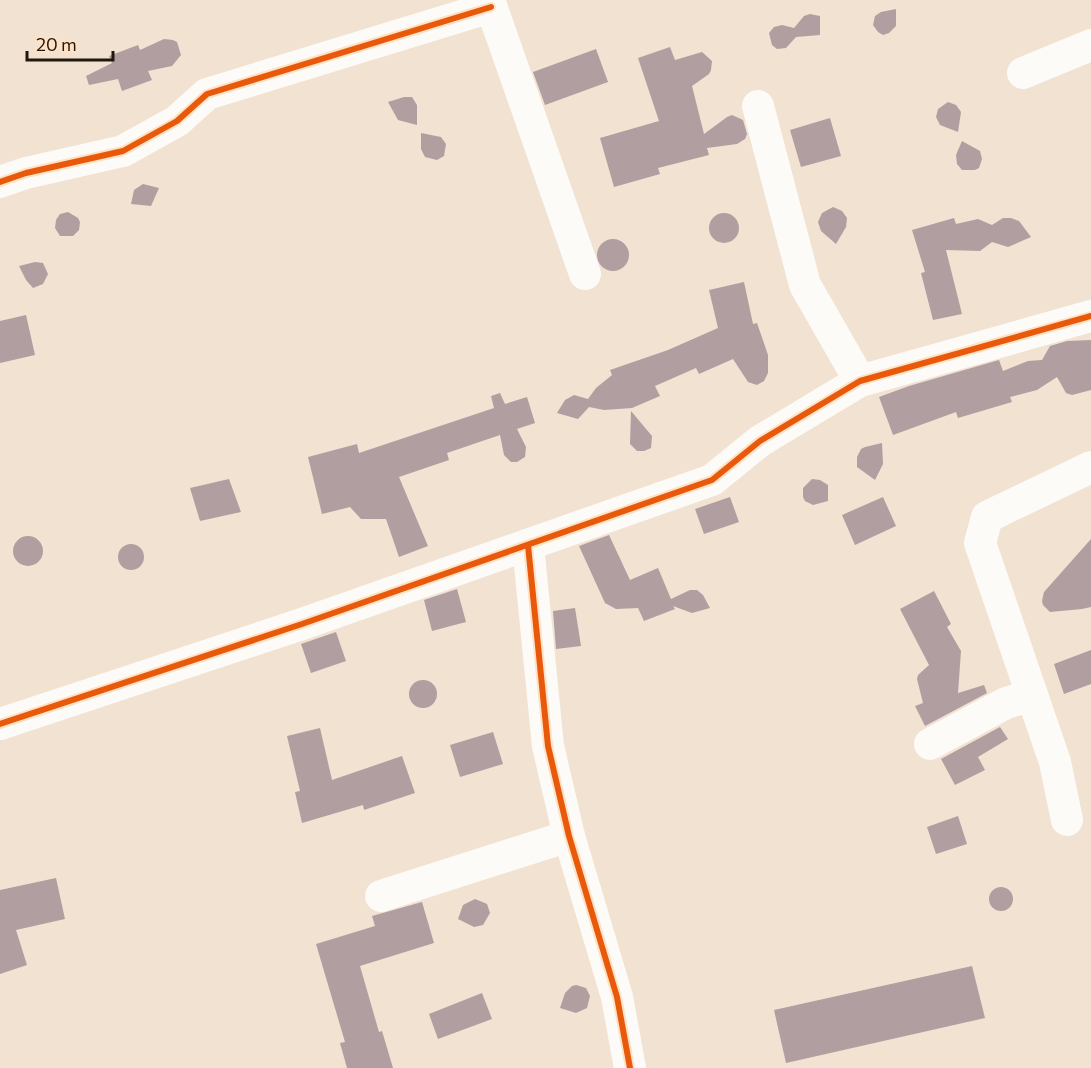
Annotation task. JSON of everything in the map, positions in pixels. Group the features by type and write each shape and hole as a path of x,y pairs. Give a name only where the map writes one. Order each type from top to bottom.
{"street":[{"path":"0,182 26,173 123,151 177,121 207,94 490,4 585,274"},
{"path":"1023,73 1091,45"},
{"path":"758,106 805,285 860,381"},
{"path":"0,724 302,624 712,480 760,441 860,381 1091,316"},
{"path":"1067,820 1055,762 980,543 987,517 1091,467"},
{"path":"528,545 548,746 569,836 617,997 630,1068"},
{"path":"930,744 1006,703 1032,695"},
{"path":"381,896 569,836"}],"building":[{"path":"896,9 896,26 883,35 878,32 873,25 875,16 881,12"},
{"path":"810,14 820,16 820,35 796,37 786,48 777,49 772,45 769,33 774,27 782,25 794,28 804,16"},
{"path":"164,39 177,42 181,55 172,66 148,71 152,80 122,91 118,79 89,85 86,76 112,63 109,56 138,45 140,50"},
{"path":"670,47 675,60 702,52 712,61 709,74 692,86 704,134 732,115 743,120 747,134 745,139 737,144 707,148 709,155 658,168 660,174 614,187 600,138 659,121 638,58"},
{"path":"596,49 608,82 545,105 533,72"},
{"path":"412,97 417,105 417,125 398,120 388,102"},
{"path":"948,102 956,105 961,112 958,132 940,125 936,117 938,109"},
{"path":"830,118 841,156 801,167 790,130"},
{"path":"421,133 441,137 446,144 444,156 437,160 425,157 421,149"},
{"path":"962,141 980,151 982,159 979,168 962,170 957,164 956,155"},
{"path":"143,184 159,188 151,206 131,204 134,190"},
{"path":"833,207 842,211 847,218 846,227 836,244 821,231 818,222 822,213"},
{"path":"68,212 78,218 79,230 73,236 60,236 55,228 56,220 60,214"},
{"path":"724,213 735,217 739,228 735,239 724,243 713,239 709,228 713,217"},
{"path":"954,218 956,224 978,219 992,225 1003,218 1011,218 1019,221 1031,237 1008,247 992,242 980,251 946,250 962,314 933,320 921,273 925,272 912,230"},
{"path":"613,239 625,243 629,255 625,267 613,271 601,267 597,255 601,243"},
{"path":"35,262 43,263 48,274 43,284 33,288 19,266"},
{"path":"744,282 753,324 757,323 768,355 768,373 764,381 757,385 748,382 733,359 699,374 696,368 655,386 660,396 632,408 604,410 589,407 578,419 557,413 565,400 574,395 588,399 596,388 612,375 610,370 668,350 718,328 709,290"},
{"path":"26,315 35,355 0,363 0,321"},
{"path":"1091,340 1091,390 1072,395 1066,393 1057,377 1037,390 1010,397 1012,402 958,418 956,412 893,435 879,397 999,360 1003,371 1028,361 1042,360 1050,346 1067,341"},
{"path":"500,393 505,404 527,397 535,423 517,429 526,447 525,457 517,462 511,462 504,455 500,435 447,453 449,460 399,477 428,546 399,557 386,519 361,519 350,507 322,514 308,457 357,444 359,453 494,408 491,396"},
{"path":"631,411 652,436 651,448 644,451 637,451 630,444"},
{"path":"882,443 883,464 875,480 857,467 857,457 861,449"},
{"path":"229,479 241,512 200,521 190,488"},
{"path":"812,479 820,480 828,485 828,501 813,505 805,501 803,488"},
{"path":"730,497 739,522 704,534 695,509"},
{"path":"883,497 896,526 855,545 842,515"},
{"path":"609,535 630,580 658,568 671,599 690,590 697,590 703,595 710,608 692,613 673,606 675,609 644,621 638,608 616,609 605,603 579,546"},
{"path":"28,536 34,537 42,545 42,557 34,565 28,566 22,565 14,557 13,551 14,545 22,537"},
{"path":"1091,539 1091,607 1050,612 1043,605 1044,592"},
{"path":"131,544 140,548 144,557 140,566 131,570 122,566 118,557 122,548"},
{"path":"457,589 466,622 432,631 424,600"},
{"path":"934,591 951,624 947,627 961,651 958,693 984,685 987,693 925,726 915,706 923,703 918,675 929,665 900,609"},
{"path":"575,608 581,646 556,649 553,611"},
{"path":"336,632 346,661 311,673 301,644"},
{"path":"1091,650 1091,684 1064,694 1054,664"},
{"path":"423,680 433,684 437,694 433,704 423,708 413,704 409,694 413,684"},
{"path":"1000,727 1008,739 978,757 985,770 955,785 941,759"},
{"path":"320,728 332,780 402,756 415,793 364,810 363,805 302,823 295,792 300,791 287,736"},
{"path":"493,732 503,764 460,777 450,745"},
{"path":"958,816 967,844 936,854 927,827"},
{"path":"56,878 65,919 16,930 27,965 0,974 0,890"},
{"path":"1001,887 1010,890 1013,899 1010,908 1001,911 992,908 989,899 992,890"},
{"path":"475,899 487,904 490,913 483,925 474,927 458,919 463,905"},
{"path":"422,902 434,943 360,966 379,1032 382,1031 393,1068 347,1068 340,1043 345,1042 316,944 375,926 372,916"},
{"path":"972,966 985,1018 786,1063 774,1010"},
{"path":"576,985 586,988 590,996 587,1008 576,1013 560,1008 565,993"},
{"path":"482,993 492,1019 438,1039 429,1014"}],"cycle path":[{"path":"0,182 26,173 123,151 177,121 207,94 491,7"},
{"path":"0,724 302,624 712,480 760,441 860,381 1091,316"},
{"path":"528,545 548,746 569,836 617,997 630,1068"}]}
